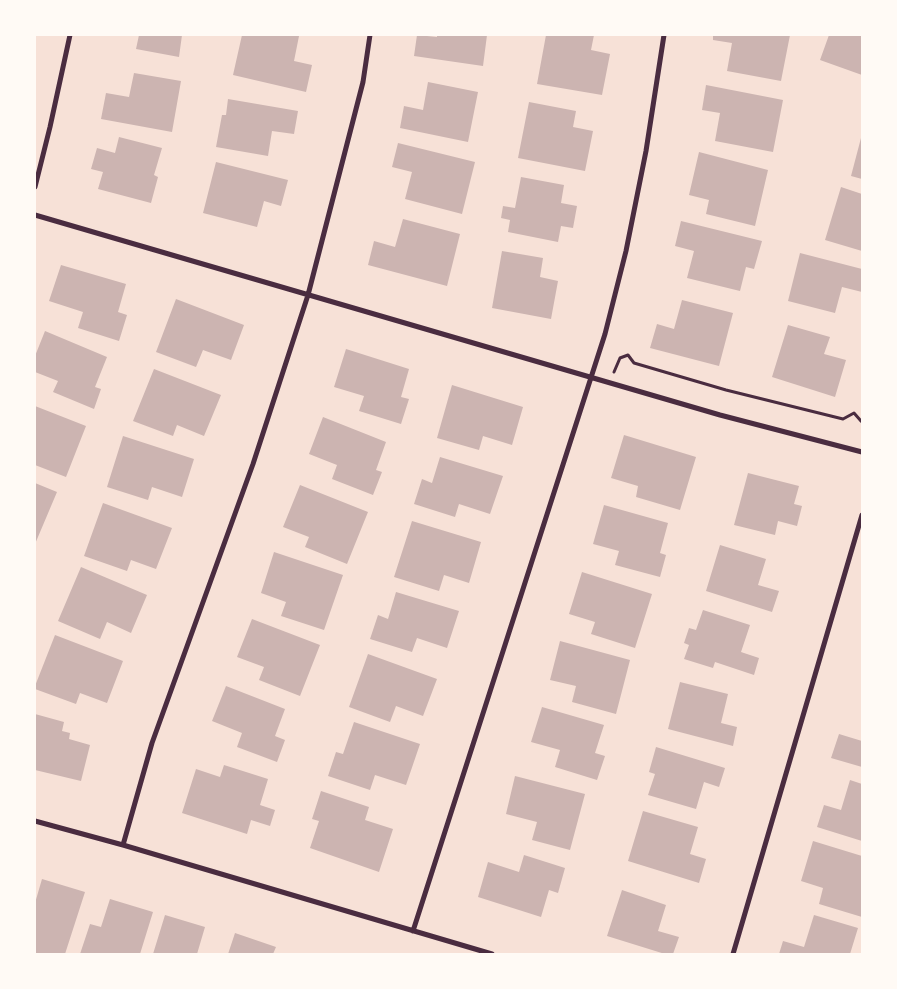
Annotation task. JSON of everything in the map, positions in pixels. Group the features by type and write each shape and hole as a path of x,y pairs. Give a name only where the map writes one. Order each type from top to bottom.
{"street":[{"path":"35,187 70,35"},
{"path":"123,845 152,743 253,464 308,295 363,82 370,35"},
{"path":"413,931 605,334 626,251 646,151 664,35"},
{"path":"35,215 720,415 862,452"},
{"path":"733,954 862,515"},
{"path":"35,821 123,845 492,954"}],"path":[{"path":"611,383 620,358 628,355 634,363 726,390 843,419 854,413 862,422"}],"building":[{"path":"139,35 182,35 179,57 136,49"},
{"path":"242,35 299,36 294,61 312,65 306,92 233,75"},
{"path":"417,35 437,37 437,35 487,35 483,66 414,56"},
{"path":"546,35 594,35 591,50 610,54 602,95 537,84"},
{"path":"713,35 790,35 781,81 727,71 732,43 713,40"},
{"path":"829,35 862,35 862,75 820,60"},
{"path":"134,73 181,81 172,132 101,119 106,93 129,97"},
{"path":"428,82 478,92 468,142 400,128 404,106 423,110"},
{"path":"706,85 783,100 773,152 715,141 720,113 702,110"},
{"path":"228,99 298,111 294,134 272,131 268,156 216,147 222,115 226,115"},
{"path":"529,102 576,111 573,127 593,131 585,171 518,158"},
{"path":"119,137 162,148 154,175 158,177 151,203 98,189 103,172 91,169 97,148 115,153"},
{"path":"862,139 862,179 851,176"},
{"path":"398,143 475,162 462,214 405,199 412,172 392,167"},
{"path":"699,152 768,170 755,226 706,214 709,200 689,195"},
{"path":"216,162 288,180 281,206 264,201 257,227 203,213"},
{"path":"521,177 564,185 561,203 577,206 573,228 561,226 558,242 508,232 510,220 501,218 503,206 515,208"},
{"path":"841,187 862,194 862,251 825,240"},
{"path":"403,219 460,234 447,286 368,265 374,241 395,247"},
{"path":"681,221 762,241 754,269 746,267 740,291 687,278 694,251 675,246"},
{"path":"502,251 543,258 540,277 558,281 551,319 492,308"},
{"path":"800,253 862,269 862,292 842,287 835,313 788,301"},
{"path":"61,265 126,284 118,312 127,315 119,341 78,328 83,312 49,301"},
{"path":"176,299 244,325 231,360 203,350 196,367 156,352"},
{"path":"682,300 733,313 719,366 650,348 657,324 674,329"},
{"path":"788,325 830,337 824,354 846,360 835,397 772,377"},
{"path":"45,331 107,357 95,387 101,389 94,409 53,392 58,381 35,372 35,356"},
{"path":"346,349 409,369 401,397 409,399 401,424 359,411 364,396 334,387"},
{"path":"154,369 221,395 204,436 177,425 173,436 133,421"},
{"path":"452,385 523,407 512,445 483,436 479,450 437,438"},
{"path":"35,406 86,426 66,477 35,465"},
{"path":"323,417 386,442 376,470 382,472 373,495 332,479 337,465 309,454"},
{"path":"624,435 696,457 680,510 636,497 638,486 611,478"},
{"path":"123,436 194,459 182,497 152,487 148,500 107,487"},
{"path":"440,457 503,476 490,514 459,504 455,517 414,504 422,479 432,483"},
{"path":"748,473 799,486 794,504 802,506 797,526 778,521 775,535 734,525"},
{"path":"35,483 57,492 35,544"},
{"path":"300,485 368,512 347,564 305,547 309,537 283,527"},
{"path":"103,503 172,528 156,569 131,560 127,571 84,556"},
{"path":"604,505 668,523 660,553 666,555 660,577 615,565 619,551 593,544"},
{"path":"412,521 481,542 469,583 444,575 439,591 394,577"},
{"path":"720,545 766,559 758,585 779,591 772,612 706,591"},
{"path":"274,552 343,575 324,630 281,616 286,602 261,593"},
{"path":"81,567 147,595 131,633 107,622 100,639 58,621"},
{"path":"582,572 652,594 635,648 591,634 595,622 569,614"},
{"path":"396,592 459,611 447,648 417,638 412,652 370,639 378,615 388,619"},
{"path":"703,610 750,625 741,652 759,658 754,675 715,662 713,668 684,659 689,645 684,643 689,628 696,630"},
{"path":"252,619 320,645 300,696 259,680 264,667 237,657"},
{"path":"55,635 123,661 107,703 80,693 76,704 35,689"},
{"path":"560,641 630,660 616,714 572,702 576,686 550,680"},
{"path":"368,654 437,679 423,716 396,706 390,722 349,707"},
{"path":"680,682 728,694 721,723 737,727 733,746 668,729"},
{"path":"226,686 285,709 275,736 285,740 277,762 237,747 242,733 212,721"},
{"path":"542,707 604,725 595,753 605,756 597,780 555,767 560,750 531,742"},
{"path":"35,714 64,722 62,731 70,733 69,739 90,745 81,781 35,770"},
{"path":"354,722 420,744 406,785 375,775 370,790 328,776 336,752 343,754"},
{"path":"839,734 862,741 862,767 831,758"},
{"path":"656,747 725,768 719,787 704,782 696,809 648,795 655,774 649,772"},
{"path":"224,765 268,779 260,805 275,810 270,826 251,820 247,834 182,813 196,769 220,777"},
{"path":"515,776 585,794 570,850 532,840 537,822 506,814"},
{"path":"850,780 862,784 862,841 817,827 824,805 841,810"},
{"path":"321,791 369,807 365,820 393,829 379,872 310,848 319,821 312,819"},
{"path":"643,811 698,827 690,854 706,859 699,883 628,861"},
{"path":"813,841 862,856 862,917 819,904 823,888 801,881"},
{"path":"524,855 565,868 558,893 549,890 541,917 478,897 488,862 519,872"},
{"path":"42,879 85,892 65,954 35,953 35,903"},
{"path":"622,890 666,905 658,931 679,937 673,954 665,954 607,936"},
{"path":"110,899 153,912 140,954 80,954 90,924 101,927"},
{"path":"165,915 205,927 197,954 153,954"},
{"path":"814,915 858,928 850,954 779,954 783,941 804,947"},
{"path":"235,933 276,947 273,954 228,954"}]}
